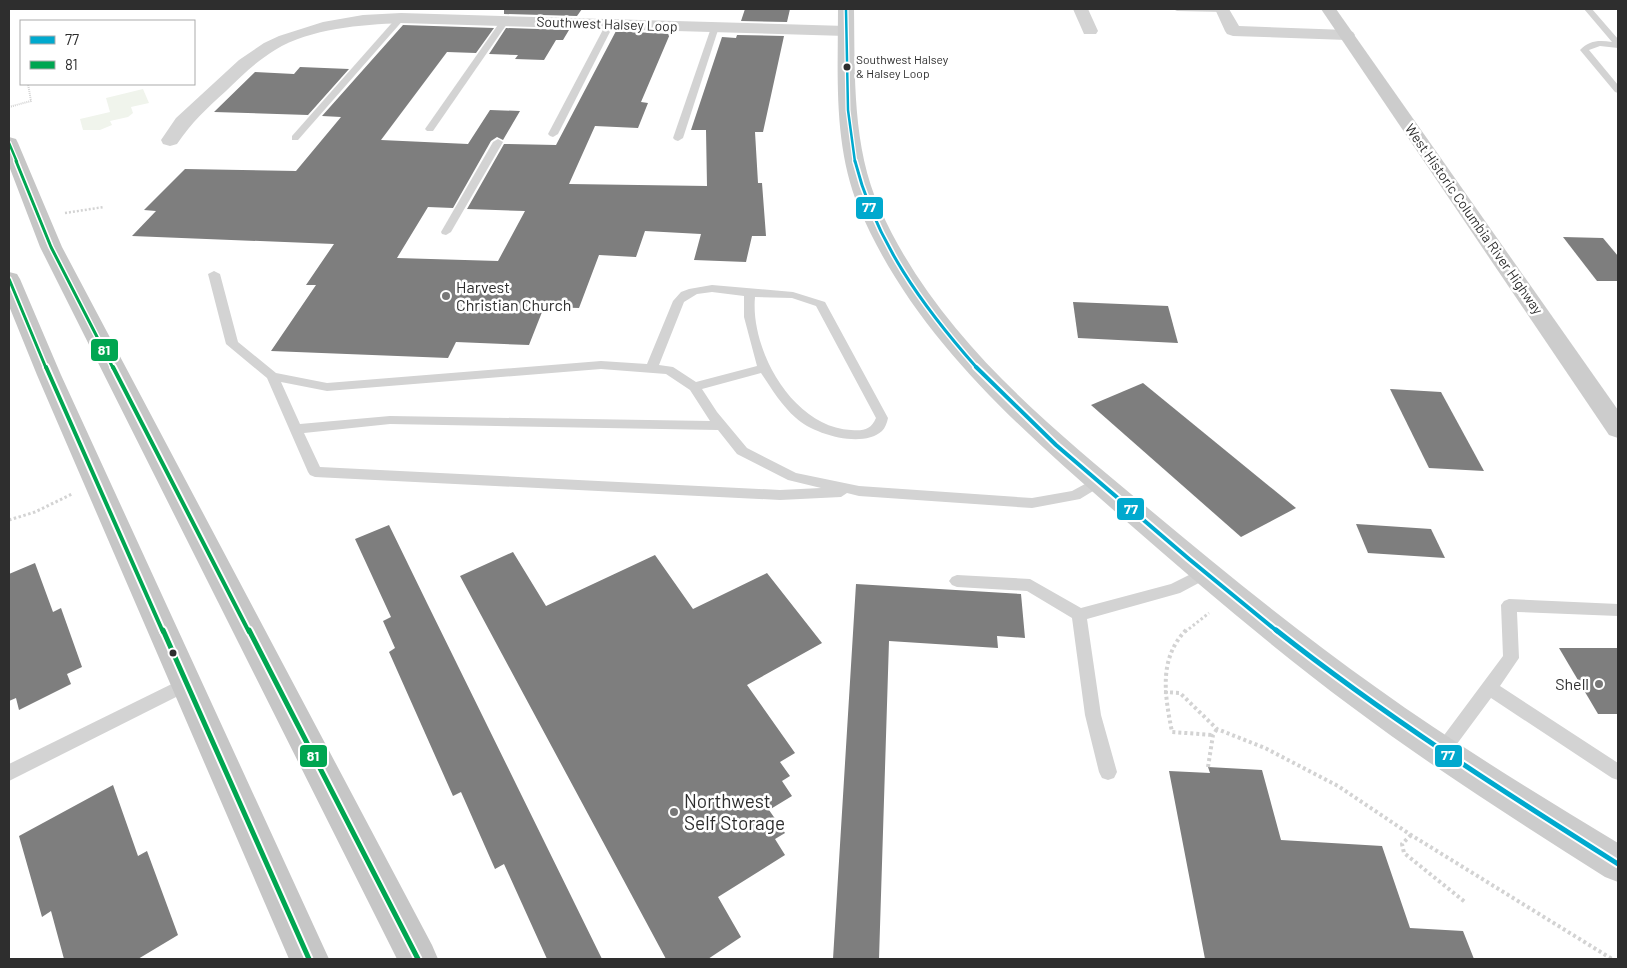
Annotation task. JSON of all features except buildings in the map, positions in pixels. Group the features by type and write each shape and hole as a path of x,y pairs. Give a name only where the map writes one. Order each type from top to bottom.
{"main road":[{"path":"9,143 52,247 418,959"},
{"path":"9,278 309,959"}],"street":[{"path":"846,9 848,107 853,146 867,203 889,247 924,303 987,379 1098,482 1205,573 1366,698 1442,751 1618,864"},
{"path":"1081,9 1090,31"},
{"path":"1222,9 1233,31 1348,35"},
{"name":"West Historic Columbia River Highway","path":"1329,9 1618,429"},
{"name":"Southwest Halsey Loop","path":"170,140 182,122 244,64 270,46 285,39 332,25 363,20 401,18 846,31"}],"lane":[{"path":"1177,9 1222,9"},
{"path":"1588,9 1618,45"},
{"path":"295,138 401,18"},
{"path":"430,129 505,21"},
{"path":"552,134 610,24"},
{"path":"678,138 716,27"},
{"path":"1618,45 1597,44 1588,46 1584,50 1618,90"},
{"path":"446,232 498,142"},
{"path":"214,274 232,344 272,376 315,472 780,495 859,491 1032,503 1075,495 1098,482"},
{"path":"651,369 679,301 685,294 693,290 706,289 793,295 821,304 882,418 882,425 876,431 862,434 842,434 817,427 801,416 764,368 749,313 750,293"},
{"path":"272,376 327,387 602,365 669,370 694,386 721,426 742,451 793,476 859,491"},
{"path":"694,386 764,368"},
{"path":"296,429 390,420 721,426"},
{"path":"957,581 1030,585 1079,615 1175,589 1205,573"},
{"path":"1442,751 1511,658 1509,606 1618,610"},
{"path":"1079,615 1094,715 1108,772"},
{"path":"9,773 188,683"},
{"path":"1489,688 1618,772"}],"path":[{"path":"9,108 31,101 28,85"},
{"path":"39,218 104,206"},
{"path":"9,520 35,512 97,481"},
{"path":"1213,735 1172,732 1164,692 1167,664 1178,639 1198,620 1235,597"},
{"path":"1164,692 1180,693 1217,729 1265,748 1313,772 1362,801 1411,834 1612,959"},
{"path":"1208,766 1213,735 1217,729"},
{"path":"1411,834 1402,844 1404,853 1465,902"}],"shaded area":[{"path":"143,89 149,103 131,107 133,113 128,117 110,121 112,125 100,130 83,130 80,119 110,112 106,98"}],"transit line":[{"name":"77","path":"846,9 848,110 855,159 869,207 891,253 918,296 949,336 983,374 1056,445 1276,630 1364,697 1426,741 1618,864"},
{"name":"81","path":"9,143 51,247 418,959"},
{"name":"81","path":"9,279 49,375 309,959"}],"place":[{"name":"Southwest Halsey & Halsey Loop","path":"847,67"},
{"name":"Harvest Christian Church","path":"446,296"},
{"name":"Shell","path":"1599,684"},
{"name":"Northwest Self Storage","path":"674,812"}]}
